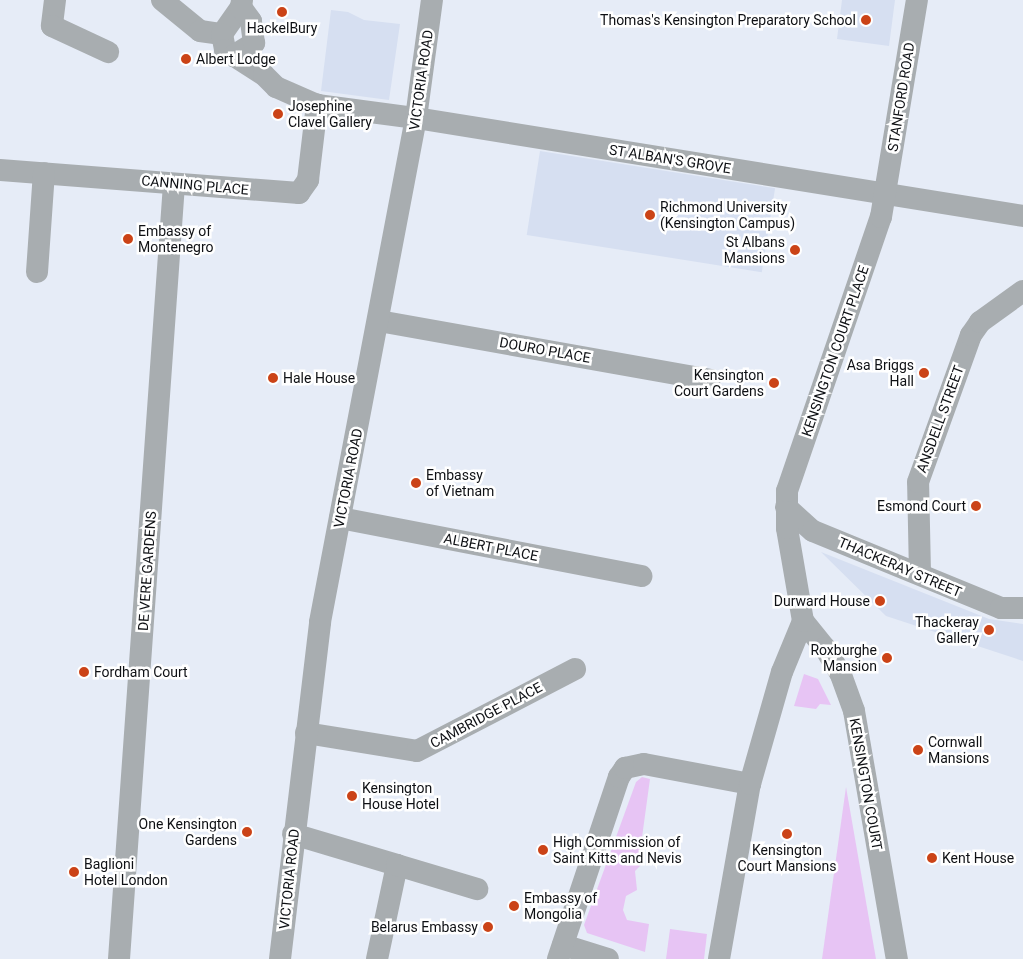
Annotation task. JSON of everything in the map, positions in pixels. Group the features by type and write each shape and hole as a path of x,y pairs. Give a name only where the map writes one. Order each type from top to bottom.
{"street":[{"path":"55,0 52,26 108,52"},
{"path":"162,0 200,31 222,34"},
{"name":"VICTORIA ROAD","path":"280,959 293,834 320,622 379,321 416,118 432,0"},
{"name":"STANFORD ROAD","path":"884,194 917,0"},
{"path":"241,3 251,21 254,43 233,56 222,46 222,34 241,3"},
{"name":"ST ALBAN'S GROVE","path":"233,56 276,87 317,105 416,118 1023,216"},
{"name":"CANNING PLACE","path":"0,170 295,194 303,191 308,180 317,105"},
{"path":"37,272 44,173"},
{"name":"DE VERE GARDENS","path":"119,959 174,184"},
{"name":"KENSINGTON COURT PLACE","path":"786,507 787,491 881,217 884,194"},
{"name":"ANSDELL STREET","path":"920,574 918,482 970,336 980,322 1023,291"},
{"name":"DOURO PLACE","path":"379,321 710,380"},
{"path":"720,959 750,784 782,672 803,622 786,507"},
{"name":"THACKERAY STREET","path":"786,507 813,531 1001,608 1023,608"},
{"name":"ALBERT PLACE","path":"340,518 641,576"},
{"name":"KENSINGTON COURT","path":"803,622 825,648 841,675 854,711 897,959"},
{"name":"CAMBRIDGE PLACE","path":"306,733 417,752 575,669"},
{"path":"608,959 560,952 619,777 625,768 644,764 750,784"},
{"path":"293,834 477,889"},
{"path":"376,959 397,865"}],"shaded area":[{"name":"Thomas's Kensington Preparatory School","path":"842,0 895,0 889,46 837,39"},
{"path":"331,10 348,12 364,20 400,24 389,100 321,91"},
{"name":"Richmond University (Kensington Campus)","path":"540,151 775,188 762,272 527,235"},
{"path":"821,552 989,619 1023,624 1023,661 886,616"},
{"path":"804,674 818,679 831,705 820,704 816,709 794,706"},
{"path":"642,777 650,779 640,852 644,853 642,864 635,871 637,890 626,896 623,910 627,920 649,924 645,952 587,933 584,925 636,782"},
{"path":"846,787 876,959 822,959"},
{"path":"670,929 707,934 704,959 666,959"}],"place":[{"name":"HackelBury","path":"282,12"},
{"name":"Thomas's Kensington Preparatory School","path":"866,20"},
{"name":"Albert Lodge","path":"186,59"},
{"name":"Josephine Clavel Gallery","path":"278,114"},
{"name":"Richmond University (Kensington Campus)","path":"650,215"},
{"name":"Embassy of Montenegro","path":"128,239"},
{"name":"St Albans Mansions","path":"795,250"},
{"name":"Asa Briggs Hall","path":"924,373"},
{"name":"Hale House","path":"273,378"},
{"name":"Kensington Court Gardens","path":"774,383"},
{"name":"Embassy of Vietnam","path":"416,483"},
{"name":"Esmond Court","path":"976,506"},
{"name":"Durward House","path":"880,601"},
{"name":"Thackeray Gallery","path":"989,630"},
{"name":"Roxburghe Mansion","path":"887,658"},
{"name":"Fordham Court","path":"84,672"},
{"name":"Cornwall Mansions","path":"918,750"},
{"name":"Kensington House Hotel","path":"352,796"},
{"name":"One Kensington Gardens","path":"247,832"},
{"name":"Kensington Court Mansions","path":"787,834"},
{"name":"High Commission of Saint Kitts and Nevis","path":"543,850"},
{"name":"Kent House","path":"932,858"},
{"name":"Baglioni Hotel London","path":"74,872"},
{"name":"Embassy of Mongolia","path":"514,906"},
{"name":"Belarus Embassy","path":"488,927"}]}
